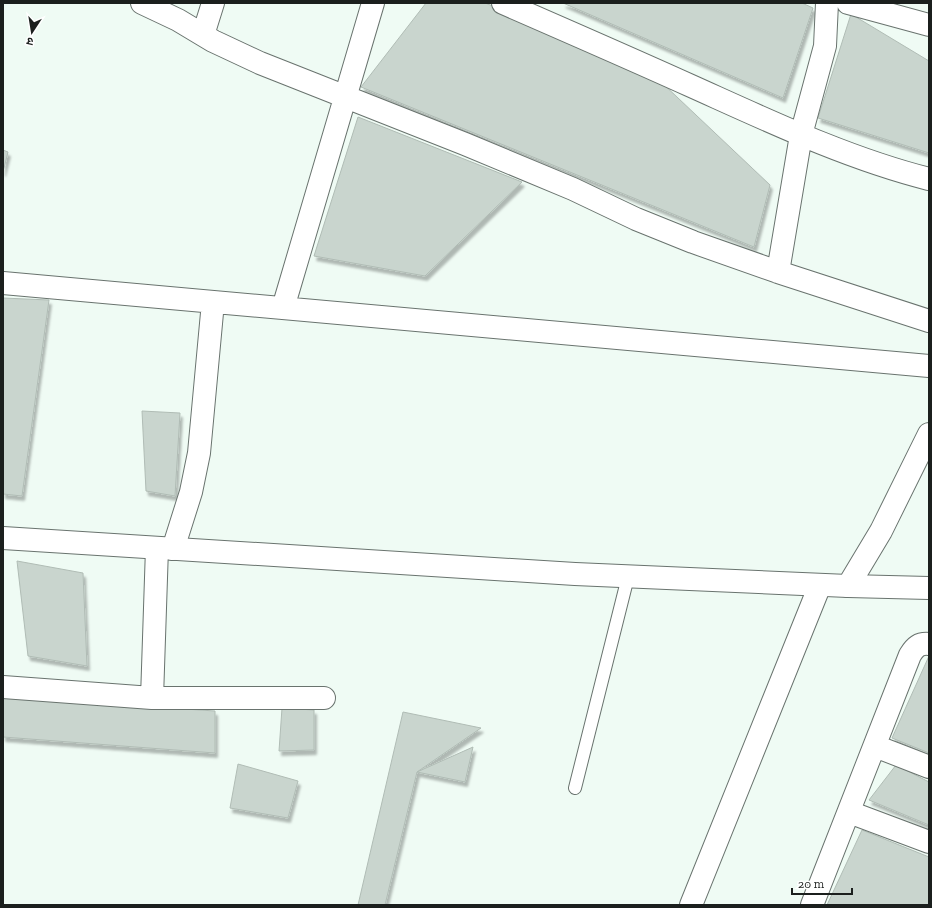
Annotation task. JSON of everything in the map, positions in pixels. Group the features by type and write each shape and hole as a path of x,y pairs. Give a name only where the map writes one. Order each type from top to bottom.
{"street":[{"path":"142,3 260,63 566,186 636,219 693,242 778,272 929,321"},
{"path":"203,35 213,3"},
{"path":"283,308 373,3"},
{"path":"503,3 601,45 801,135 910,174 929,179"},
{"path":"778,272 801,135 825,46 827,3"},
{"path":"848,3 929,25"},
{"path":"3,283 929,366"},
{"path":"152,698 165,548 191,492 199,453 213,302"},
{"path":"848,586 881,531 929,434"},
{"path":"3,538 628,577 929,588"},
{"path":"691,905 820,585"},
{"path":"812,905 910,656 916,647 922,643 929,644"},
{"path":"3,687 152,698 324,698"},
{"path":"875,746 929,767"},
{"path":"849,812 929,842"}],"lane":[{"path":"575,788 628,577"}],"building":[{"path":"426,3 485,3 641,63 770,185 754,247 361,87"},
{"path":"563,3 802,3 813,8 783,98"},
{"path":"851,14 929,61 929,153 818,118"},
{"path":"358,117 522,182 425,276 314,256"},
{"path":"3,150 8,152 3,172"},
{"path":"3,298 49,300 22,496 3,494"},
{"path":"142,411 180,413 175,496 146,491"},
{"path":"17,561 83,573 87,666 28,656"},
{"path":"929,656 929,753 892,738"},
{"path":"3,697 215,711 215,753 3,737"},
{"path":"282,708 314,710 314,750 279,751"},
{"path":"403,712 481,728 417,772 385,905 358,905"},
{"path":"473,747 465,782 417,772"},
{"path":"238,764 298,781 288,818 230,808"},
{"path":"896,765 929,782 929,825 869,800"},
{"path":"862,830 929,857 929,905 827,905"}]}
